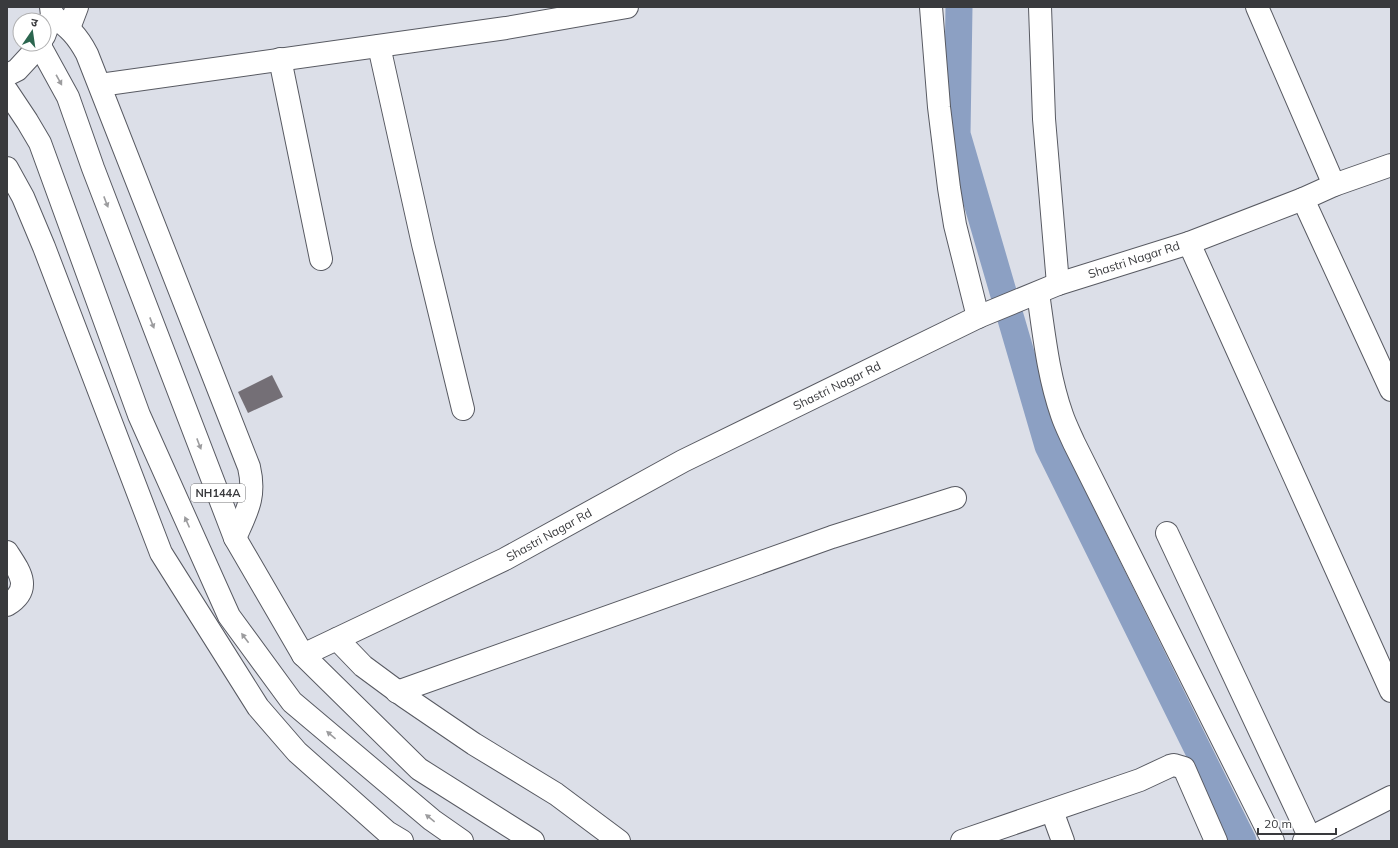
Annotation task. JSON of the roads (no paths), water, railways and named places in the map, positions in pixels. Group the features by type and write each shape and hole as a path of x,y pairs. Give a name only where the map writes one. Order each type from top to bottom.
{"main road":[{"path":"69,28 77,7"},
{"path":"100,85 506,28 627,7"},
{"path":"932,7 939,107 955,225 986,314"},
{"path":"1040,7 1044,118 1058,284"},
{"path":"1256,7 1334,185"},
{"path":"51,11 69,28 80,41 88,54 249,467 252,478 250,504 235,538"},
{"path":"379,46 423,244 463,409"},
{"path":"7,75 17,70 33,52"},
{"name":"NH144A","path":"47,52 68,97 93,168 235,538 303,655 419,769 533,841"},
{"path":"280,59 321,259"},
{"name":"NH144A","path":"7,91 28,121 40,143 139,415 229,616 292,702 432,820 462,841"},
{"name":"Shastri Nagar Rd","path":"303,655 506,559 682,462 986,314 1058,284 1189,243 1303,199 1334,185 1391,165"},
{"path":"7,168 23,197 44,247 160,553 258,707 297,752 387,832 402,841"},
{"path":"1303,199 1391,390"},
{"path":"1189,243 1391,691"},
{"path":"1038,293 1048,363 1062,416 1074,443 1273,841"},
{"path":"397,692 832,537 955,498"},
{"path":"1167,533 1307,839 1391,798"},
{"path":"7,552 21,576 22,583 21,593 16,599 7,605"},
{"path":"337,639 363,666 397,692 474,744 556,794 619,841"},
{"path":"962,841 1140,780 1174,765 1184,768 1216,841"},
{"path":"1052,811 1063,841"}],"waterway":[{"path":"959,7 957,134 1048,446 1243,841"}]}
